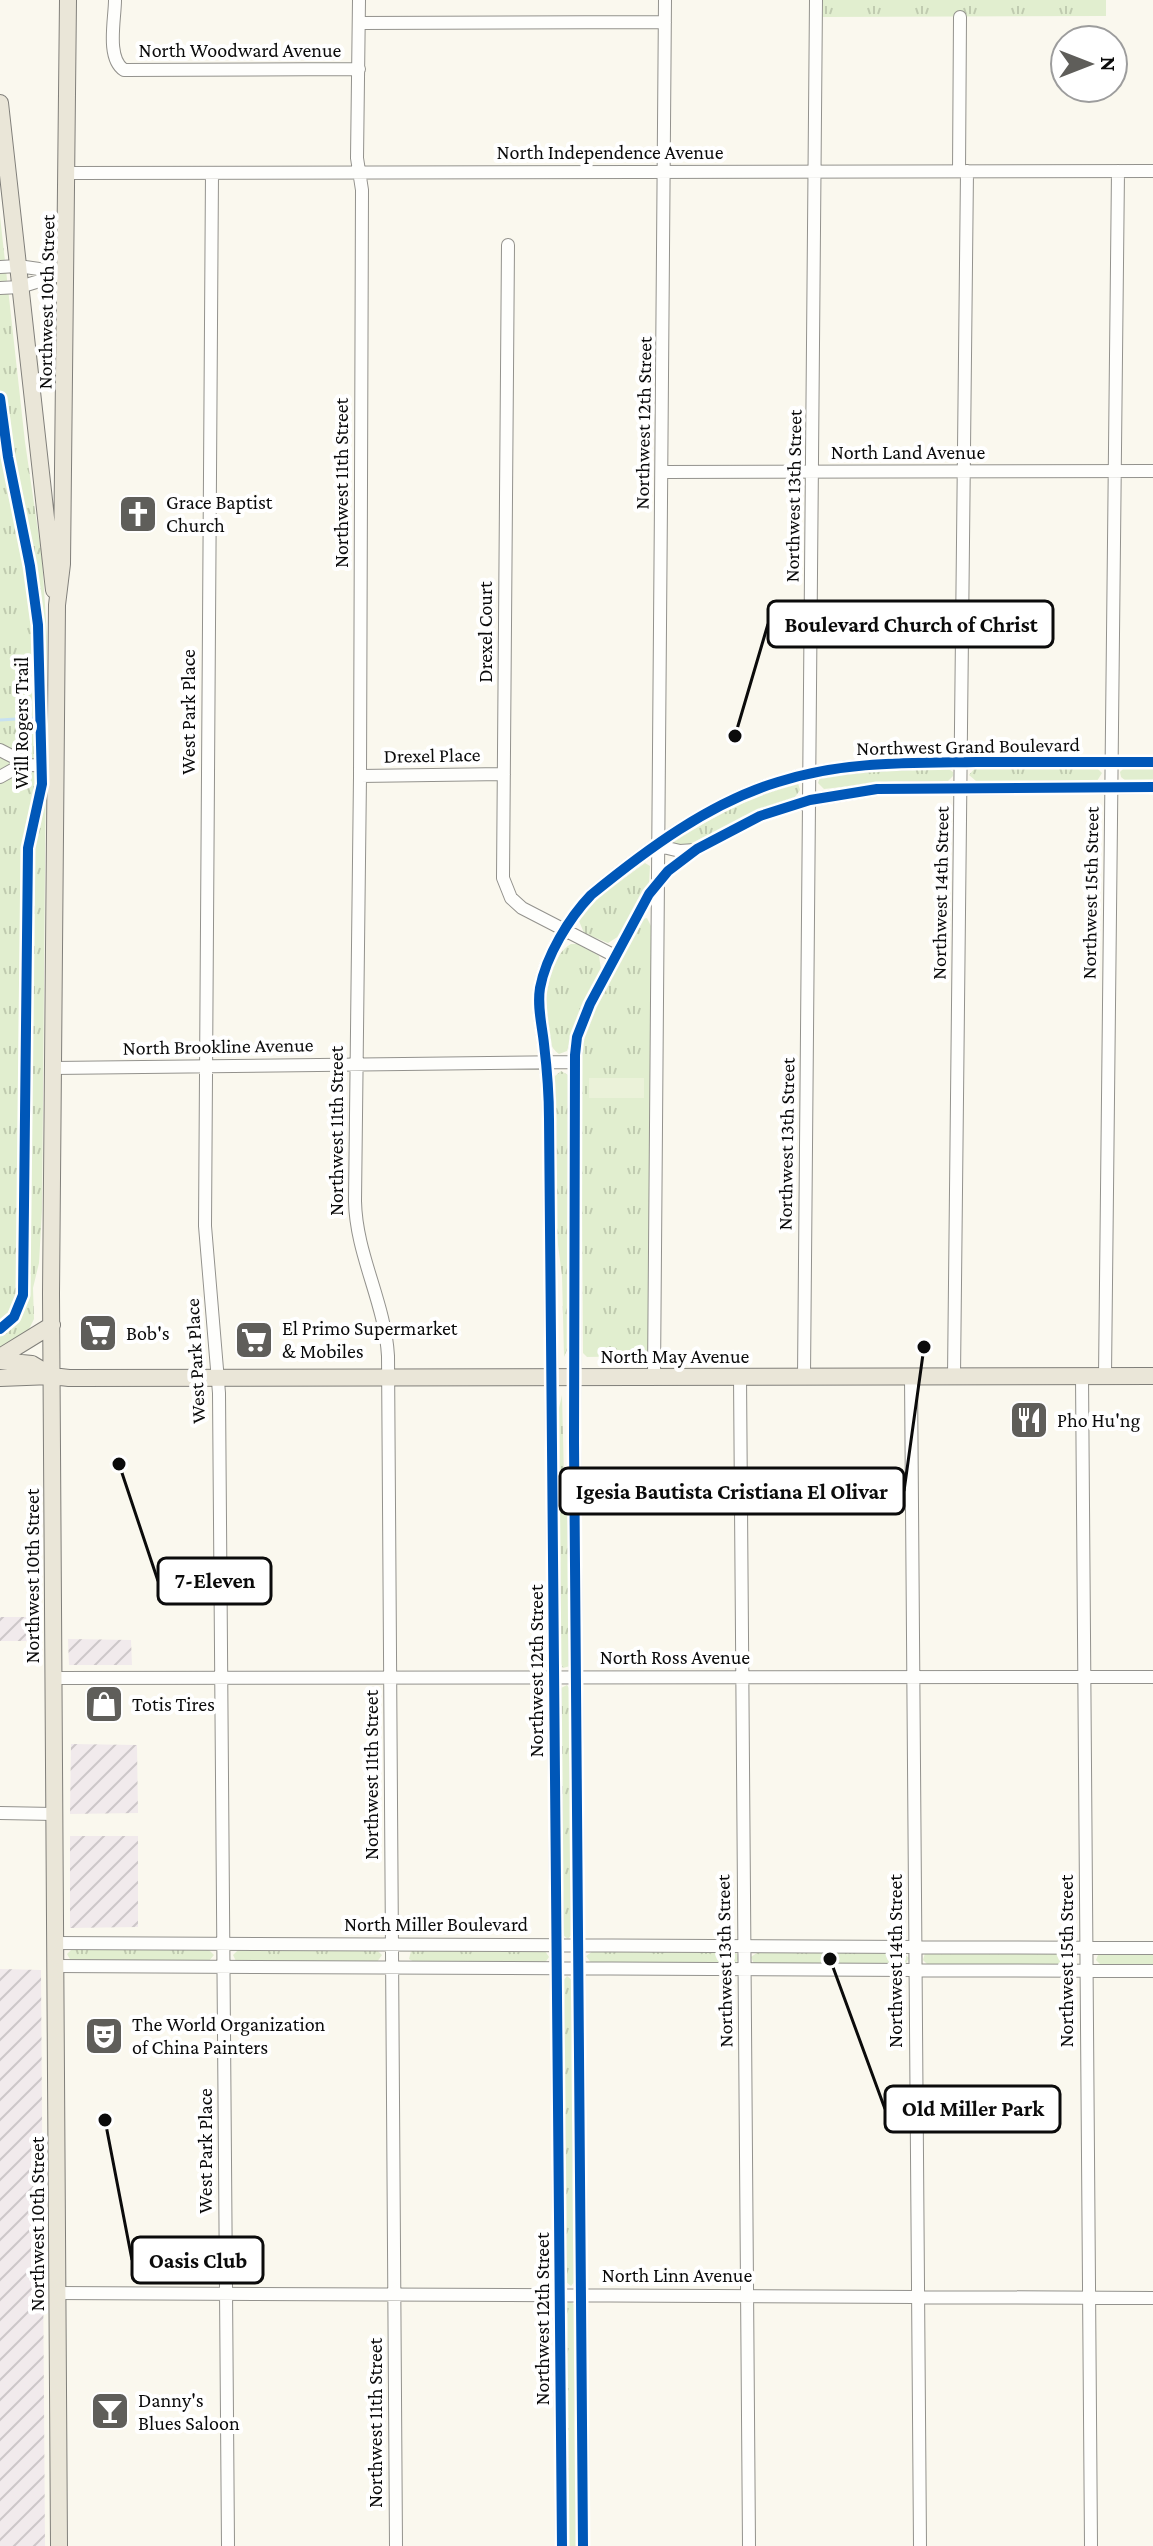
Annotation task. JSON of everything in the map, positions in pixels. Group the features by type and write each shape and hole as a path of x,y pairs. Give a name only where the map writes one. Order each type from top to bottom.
{"main road":[{"name":"Northwest 10th Street","path":"59,2546 52,1325 57,605 62,564 68,2"},
{"name":"Northwest 10th Street","path":"0,103 50,566 57,605"},
{"path":"0,1359 52,1325"},
{"name":"North May Avenue","path":"0,1359 32,1364 52,1376"},
{"name":"North May Avenue","path":"0,1378 1153,1376"}],"street":[{"name":"North Woodward Avenue","path":"115,0 114,53 121,68 135,71 359,69"},
{"name":"Northwest 11th Street","path":"359,0 359,173 362,190 355,1217 363,1259 385,1327 388,1377 396,2546"},
{"name":"Northwest 12th Street","path":"654,1376 665,0"},
{"name":"Northwest 13th Street","path":"804,1376 816,0"},
{"name":"Northwest 14th Street","path":"954,1376 965,472 960,17"},
{"name":"North Woodward Avenue","path":"359,23 665,22"},
{"name":"Northwest 15th Street","path":"1105,1376 1118,171"},
{"name":"North Independence Avenue","path":"67,173 1153,171"},
{"name":"West Park Place","path":"212,173 205,1226 217,1377 228,2546"},
{"name":"Drexel Court","path":"508,245 503,878 507,892 522,908 615,956"},
{"path":"0,267 18,266 65,273"},
{"path":"0,288 20,287 65,273"},
{"name":"North Land Avenue","path":"663,472 1153,471"},
{"path":"0,750 23,764 57,766"},
{"name":"Northwest Grand Boulevard","path":"659,846 725,803 775,782 810,773 872,763 1153,762"},
{"path":"0,777 23,764"},
{"name":"Drexel Place","path":"360,776 504,774"},
{"path":"658,883 668,871 697,849 760,816 810,800 877,789 1153,787"},
{"name":"Northwest 12th Street","path":"562,2546 549,1092 540,1020 540,987 578,909 591,895 659,846"},
{"path":"659,846 680,851 697,849"},
{"name":"Northwest 12th Street","path":"583,2546 575,1062 583,1020 615,956 658,883"},
{"name":"North Brookline Avenue","path":"53,1068 575,1062"},
{"name":"Northwest 13th Street","path":"740,1376 749,2546"},
{"name":"Northwest 14th Street","path":"911,1376 920,2546"},
{"name":"Northwest 15th Street","path":"1082,1376 1091,2546"},
{"name":"North Ross Avenue","path":"53,1678 1153,1677"},
{"path":"0,1813 54,1814"},
{"name":"North Miller Boulevard","path":"55,1943 1153,1948"},
{"path":"55,1966 1153,1971"},
{"name":"North Linn Avenue","path":"57,2293 1153,2298"}],"shaded area":[{"path":"0,1617 41,1617 42,1641 0,1641"},
{"path":"68,1639 131,1640 132,1665 69,1665"},
{"path":"71,1744 137,1745 138,1813 70,1814"},
{"path":"70,1836 138,1836 138,1927 70,1928"},
{"path":"0,1969 41,1970 45,2546 0,2546"}],"green space":[{"path":"823,0 1106,0 1106,16 823,17"},
{"path":"0,216 25,442 42,558 47,636 39,1263 33,1288 34,1319 27,1333 0,1348"},
{"path":"976,767 1096,767 1102,773 1097,781 976,781 969,775"},
{"path":"1153,767 1153,781 1126,781 1121,777 1120,772 1124,768"},
{"path":"947,768 953,776 947,782 895,781 824,789 818,783 820,777 859,770"},
{"path":"798,783 800,790 795,797 742,817 687,847 672,846 672,843 716,817"},
{"path":"645,863 650,866 649,884 619,936 608,943 584,933 579,921 590,905"},
{"path":"647,918 652,928 648,1351 645,1356 587,1357 583,1353 581,1053 591,1018 606,984 642,919"},
{"path":"571,944 579,944 599,956 601,969 579,1013 567,1051 559,1054 547,1032 546,998 555,964"},
{"path":"561,1071 569,1079 570,1299 568,1348 564,1357 562,1276 556,1229 555,1076"},
{"path":"589,1078 644,1078 644,1098 589,1098"},
{"path":"562,1395 564,1477 569,1520 570,1666 563,1668 559,1408"},
{"path":"567,1685 571,1691 572,1934 568,1939 563,1935 561,1688"},
{"path":"73,1948 208,1949 214,1955 208,1962 71,1961 67,1954"},
{"path":"239,1949 377,1950 382,1955 377,1962 236,1961 233,1955"},
{"path":"411,1951 545,1951 549,1957 544,1964 414,1962 409,1959"},
{"path":"593,1951 731,1952 737,1954 738,1959 735,1964 592,1964 586,1956"},
{"path":"758,1952 903,1953 909,1958 905,1965 754,1964 751,1957"},
{"path":"925,1953 1073,1953 1077,1959 1071,1965 928,1965 923,1960"},
{"path":"1103,1953 1153,1953 1153,1966 1102,1966 1096,1960"},
{"path":"567,1976 573,1981 575,2281 571,2286 566,2282 563,1981"},
{"path":"570,2301 575,2305 577,2546 568,2546 565,2305"}],"waterway":[{"path":"0,720 32,718"}],"cycle path":[{"name":"Will Rogers Trail","path":"0,398 38,625 42,784 28,848 23,1295 14,1317 0,1329"},
{"path":"562,2546 549,1110 539,1002 547,963 560,938 591,895 634,861 703,815 778,782 827,770 876,764 1153,762"},
{"path":"583,2546 574,1442 577,1037 590,1004 649,894 668,871 697,849 760,816 810,800 877,789 1153,787"}],"place":[{"name":"Grace Baptist Church","path":"138,514"},
{"name":"Boulevard Church of Christ","path":"735,736"},
{"name":"Bob's","path":"98,1333"},
{"name":"El Primo Supermarket & Mobiles","path":"254,1340"},
{"name":"Igesia Bautista Cristiana El Olivar","path":"924,1347"},
{"name":"Pho Hu'ng","path":"1029,1420"},
{"name":"7-Eleven","path":"119,1464"},
{"name":"Totis Tires","path":"104,1704"},
{"name":"Old Miller Park","path":"830,1959"},
{"name":"The World Organization of China Painters","path":"104,2036"},
{"name":"Oasis Club","path":"105,2120"},
{"name":"Danny's Blues Saloon","path":"110,2411"}]}
